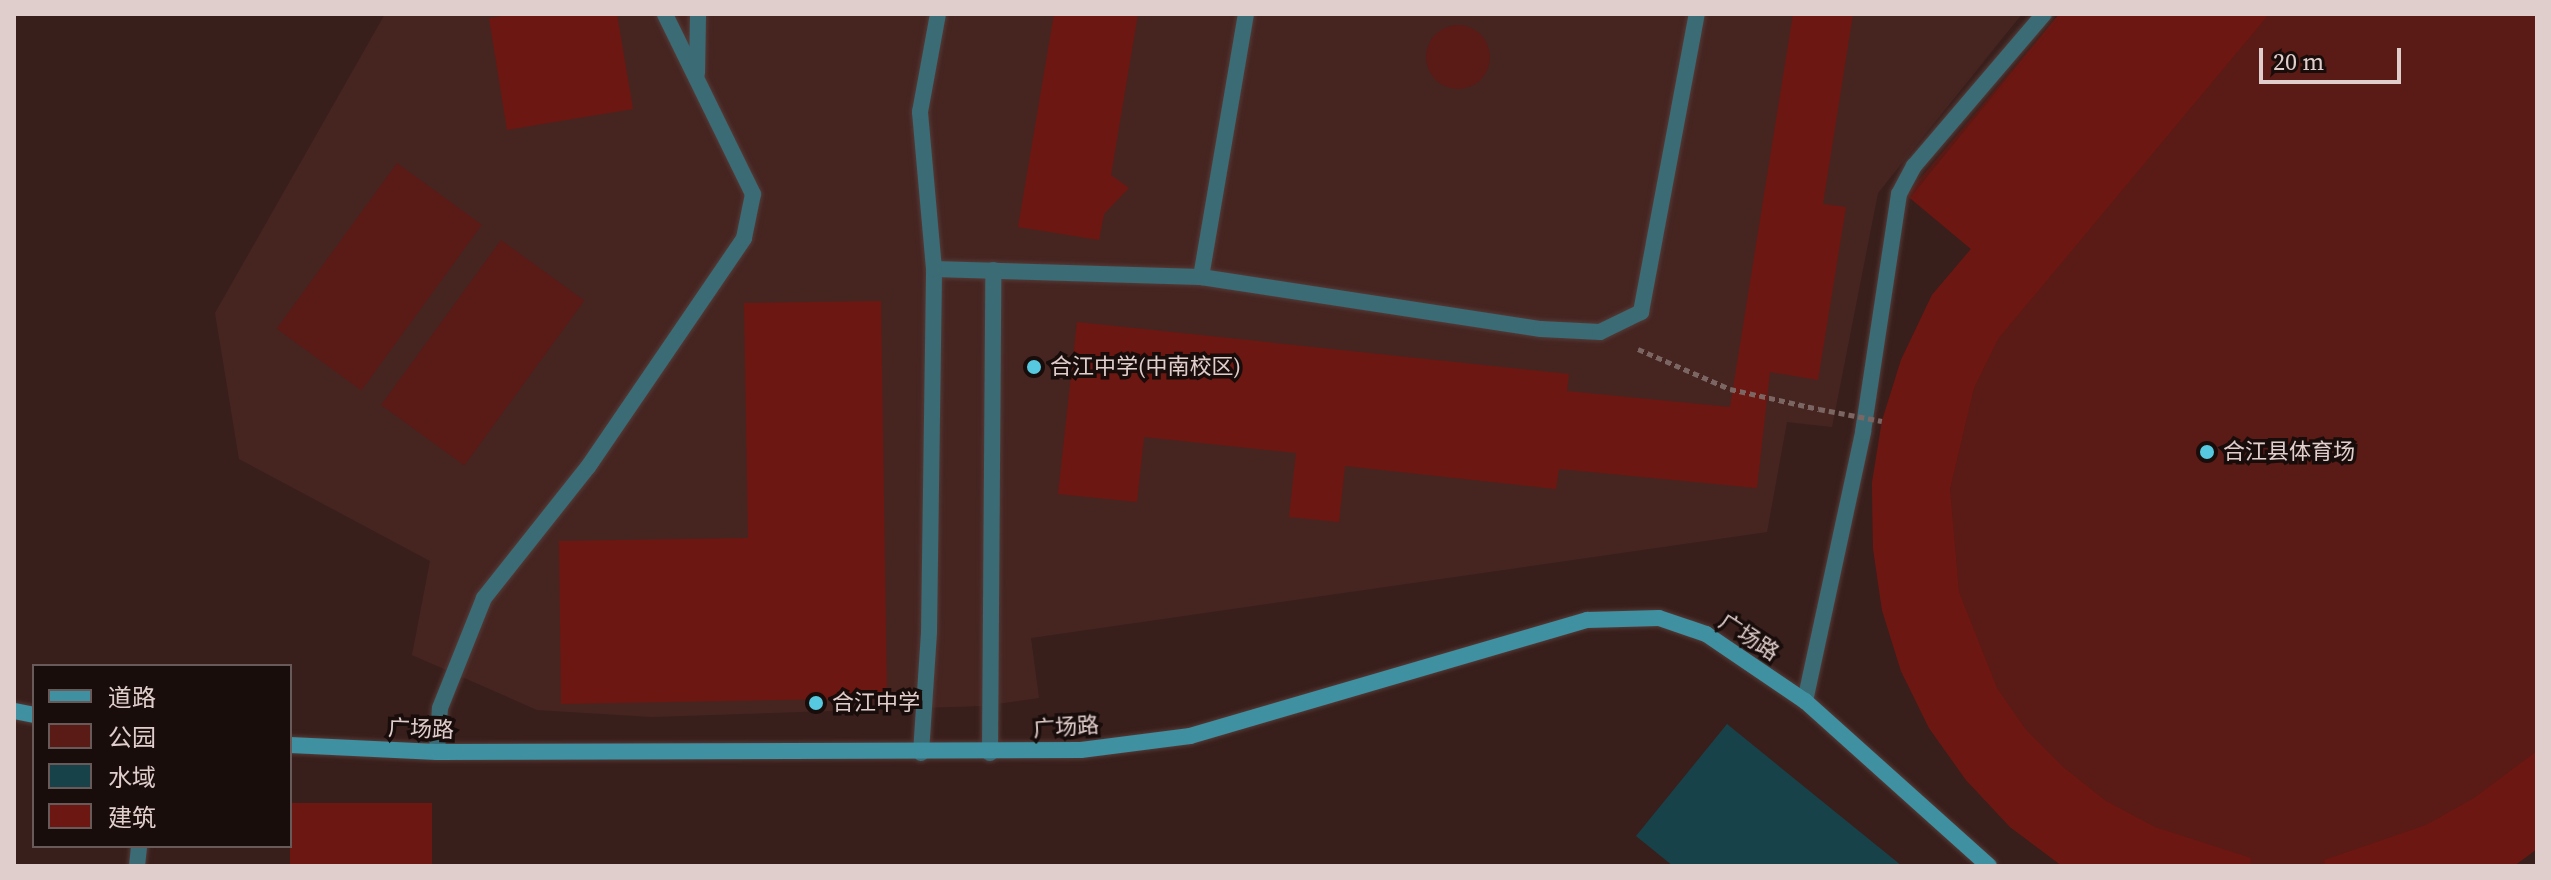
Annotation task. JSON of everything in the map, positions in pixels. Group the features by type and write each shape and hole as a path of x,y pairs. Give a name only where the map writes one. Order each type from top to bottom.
{"main road":[{"name":"广场路","path":"292,745 437,752 990,753 1081,750 1190,736 1587,620 1659,618 1706,634 1805,701 1989,866"}],"street":[{"path":"437,752 440,708 484,598 588,467 744,238 753,194 665,14"},
{"path":"696,78 698,14"},
{"path":"921,753 929,632 934,269 920,112 938,14"},
{"path":"1201,277 1246,14"},
{"path":"934,269 1201,277 1541,329 1600,332 1641,312 1697,14"},
{"name":"广场路","path":"1805,701 1863,432 1899,194 1914,166 2044,14"},
{"path":"990,753 993,270"}],"path":[{"path":"1600,332 1730,389 1882,421"}],"shaded area":[{"name":"合江中学(中南校区)","path":"385,14 2022,14 1878,193 1832,427 1787,422 1767,532 1031,638 1039,698 982,706 652,717 537,710 412,655 430,561 239,459 215,313"}],"green space":[{"name":"合江县体育场","path":"2059,14 2537,14 2537,849 2513,866 2062,866 2010,827 1966,780 1929,728 1901,671 1882,610 1873,548 1872,483 1882,421 1901,360 1932,295 1971,249 1906,195"},
{"path":"1458,25 1470,27 1481,34 1488,45 1488,69 1481,80 1470,87 1458,89 1446,87 1435,80 1428,69 1426,57 1428,45 1435,34 1446,27"},
{"path":"397,163 482,225 361,391 277,329"},
{"path":"501,240 584,301 464,466 381,405"}],"water":[{"path":"1727,724 1902,866 1673,866 1636,836"}],"building":[{"path":"515,14 617,14 633,109 507,130 489,18"},
{"path":"1054,14 1138,14 1111,175 1129,188 1104,214 1099,240 1018,227"},
{"path":"1793,14 1853,14 1823,204 1846,207 1818,380 1770,372 1757,488 1559,469 1556,489 1345,466 1339,522 1289,517 1296,453 1144,437 1137,502 1058,494 1077,322 1569,374 1567,391 1730,407"},
{"path":"2059,14 2269,14 1998,339 1974,388 1950,489 1959,592 1997,688 2026,730 2063,767 2106,801 2155,827 2251,858 2250,866 2062,866 2010,827 1966,780 1929,728 1901,671 1882,610 1873,548 1872,483 1882,421 1901,360 1932,295 1971,249 1910,198"},
{"path":"881,301 887,698 561,704 559,541 748,538 744,303"},
{"path":"2537,751 2537,849 2514,866 2325,866 2324,860 2426,825 2474,798"},
{"path":"292,803 432,803 432,866 290,866"}],"place":[{"name":"合江中学(中南校区)","path":"1034,367"},
{"name":"合江县体育场","path":"2207,452"},
{"name":"合江中学","path":"816,703"}]}
